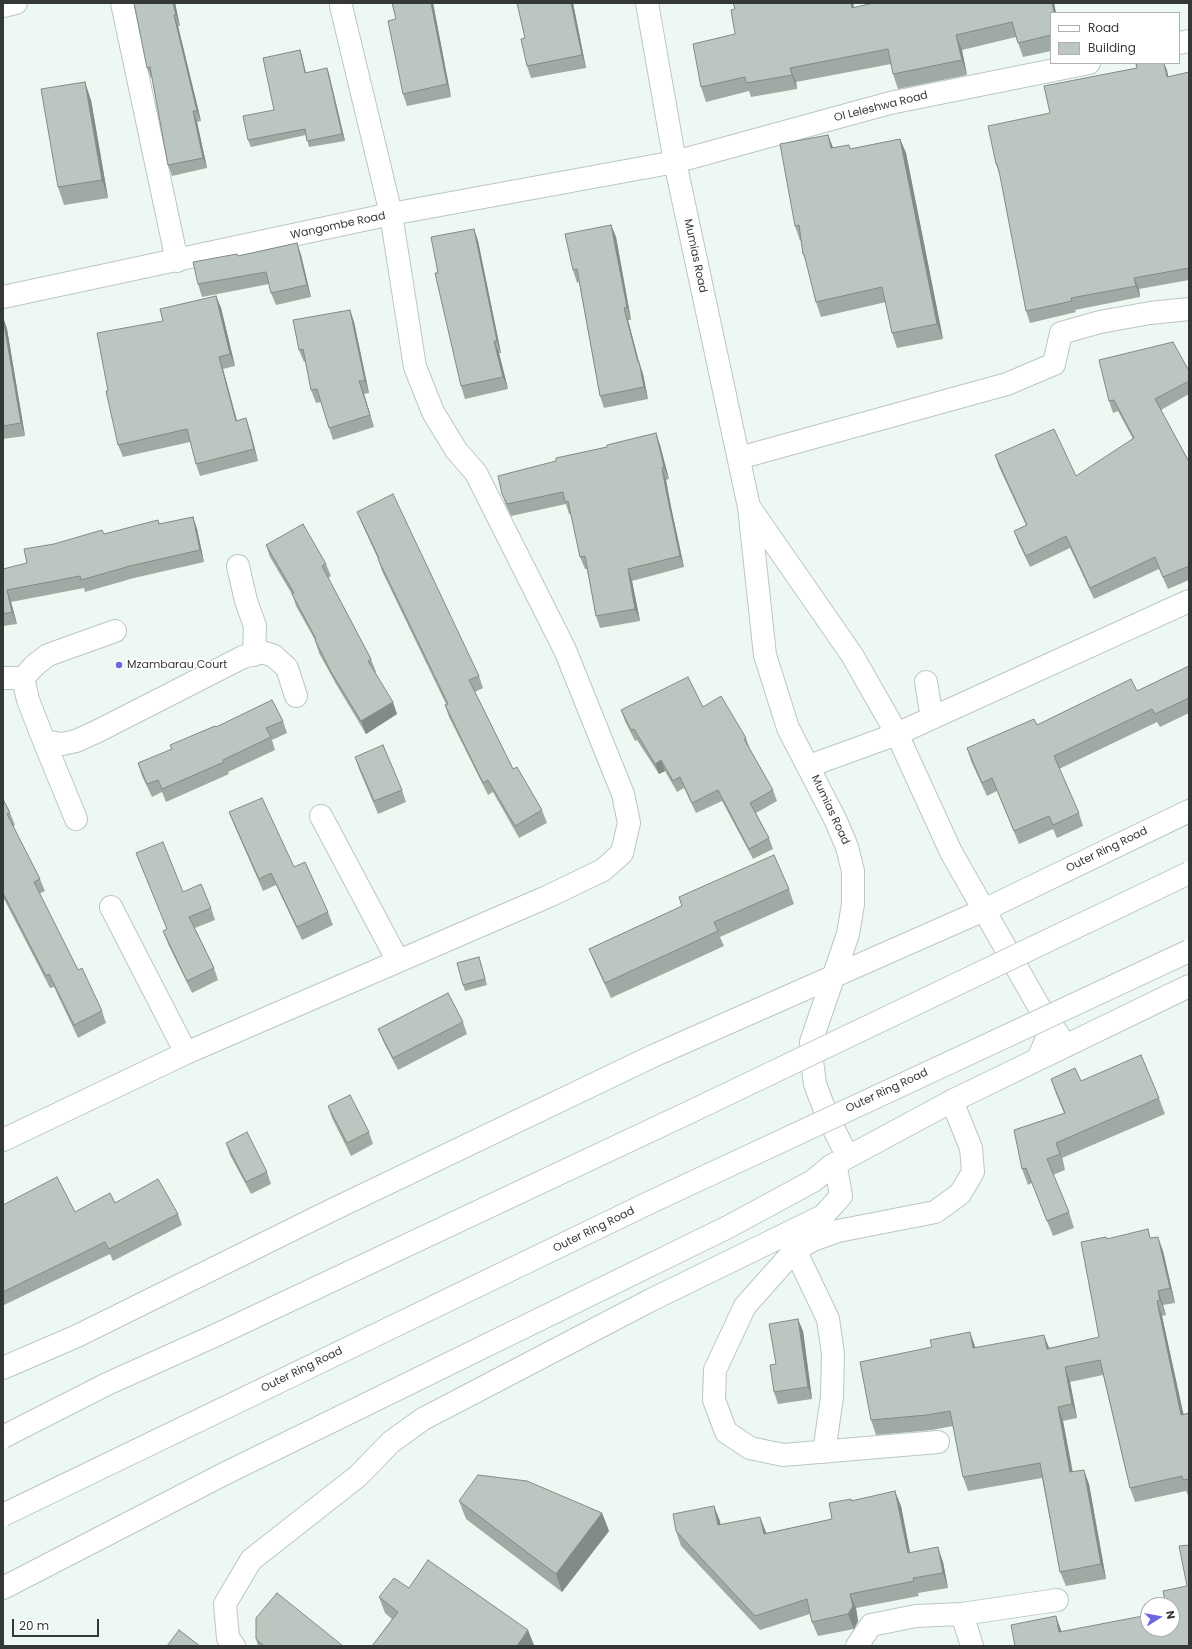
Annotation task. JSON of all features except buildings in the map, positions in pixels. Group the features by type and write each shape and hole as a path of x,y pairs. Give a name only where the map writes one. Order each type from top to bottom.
{"main road":[{"path":"3,6 16,3"},
{"path":"122,3 177,261"},
{"name":"Mumias Road","path":"234,1646 228,1638 225,1604 251,1560 358,1476 391,1442 423,1419 444,1408 651,1300 823,1216 841,1196 837,1173 839,1162 827,1116 815,1084 811,1042 848,934 853,904 853,871 847,847 839,827 809,766 788,728 765,655 749,507 676,162 647,3"},
{"path":"3,1140 186,1053 549,896 603,870 622,853 629,823 623,794 565,650 476,473 456,450 430,406 415,367 391,214 341,6"},
{"name":"Ol Leleshwa Road","path":"676,162 890,103 1083,64"},
{"name":"Wangombe Road","path":"3,298 391,214 676,162"},
{"path":"739,458 1007,384 1054,364 1061,333 1100,322 1150,313 1189,309"},
{"name":"Mumias Road","path":"749,507 852,655 897,734 951,852 1038,1005 1066,1046"},
{"path":"238,566 246,601 255,626 254,655"},
{"path":"809,766 897,734 1189,601"},
{"path":"76,819 28,700 13,678 35,665 48,655 115,631"},
{"path":"44,741 62,744 76,741 243,657 262,652 274,656 287,668 296,696"},
{"path":"926,682 932,718"},
{"name":"Outer Ring Road","path":"3,1368 76,1336 332,1210 653,1056 984,910 1189,811"},
{"path":"321,816 398,961"},
{"path":"3,1436 107,1384 221,1333 685,1115 1189,873"},
{"path":"111,907 186,1053"},
{"name":"Outer Ring Road","path":"3,1515 648,1204 1189,951"},
{"path":"3,1588 226,1473 721,1230 813,1181 839,1162 952,1101 1189,986"},
{"path":"1038,1005 1051,1030 1038,1060"},
{"path":"938,1442 783,1455 750,1448 726,1432 714,1400 715,1370 745,1306 795,1250 813,1240 838,1231 935,1212 960,1194 973,1172 972,1148 952,1101"},
{"path":"795,1250 828,1319 832,1347 832,1397 824,1452"},
{"path":"857,1646 871,1625 916,1616 962,1614 1057,1600"},
{"path":"962,1614 972,1646"}],"place":[{"name":"Mzambarau Court","path":"119,665"}]}
